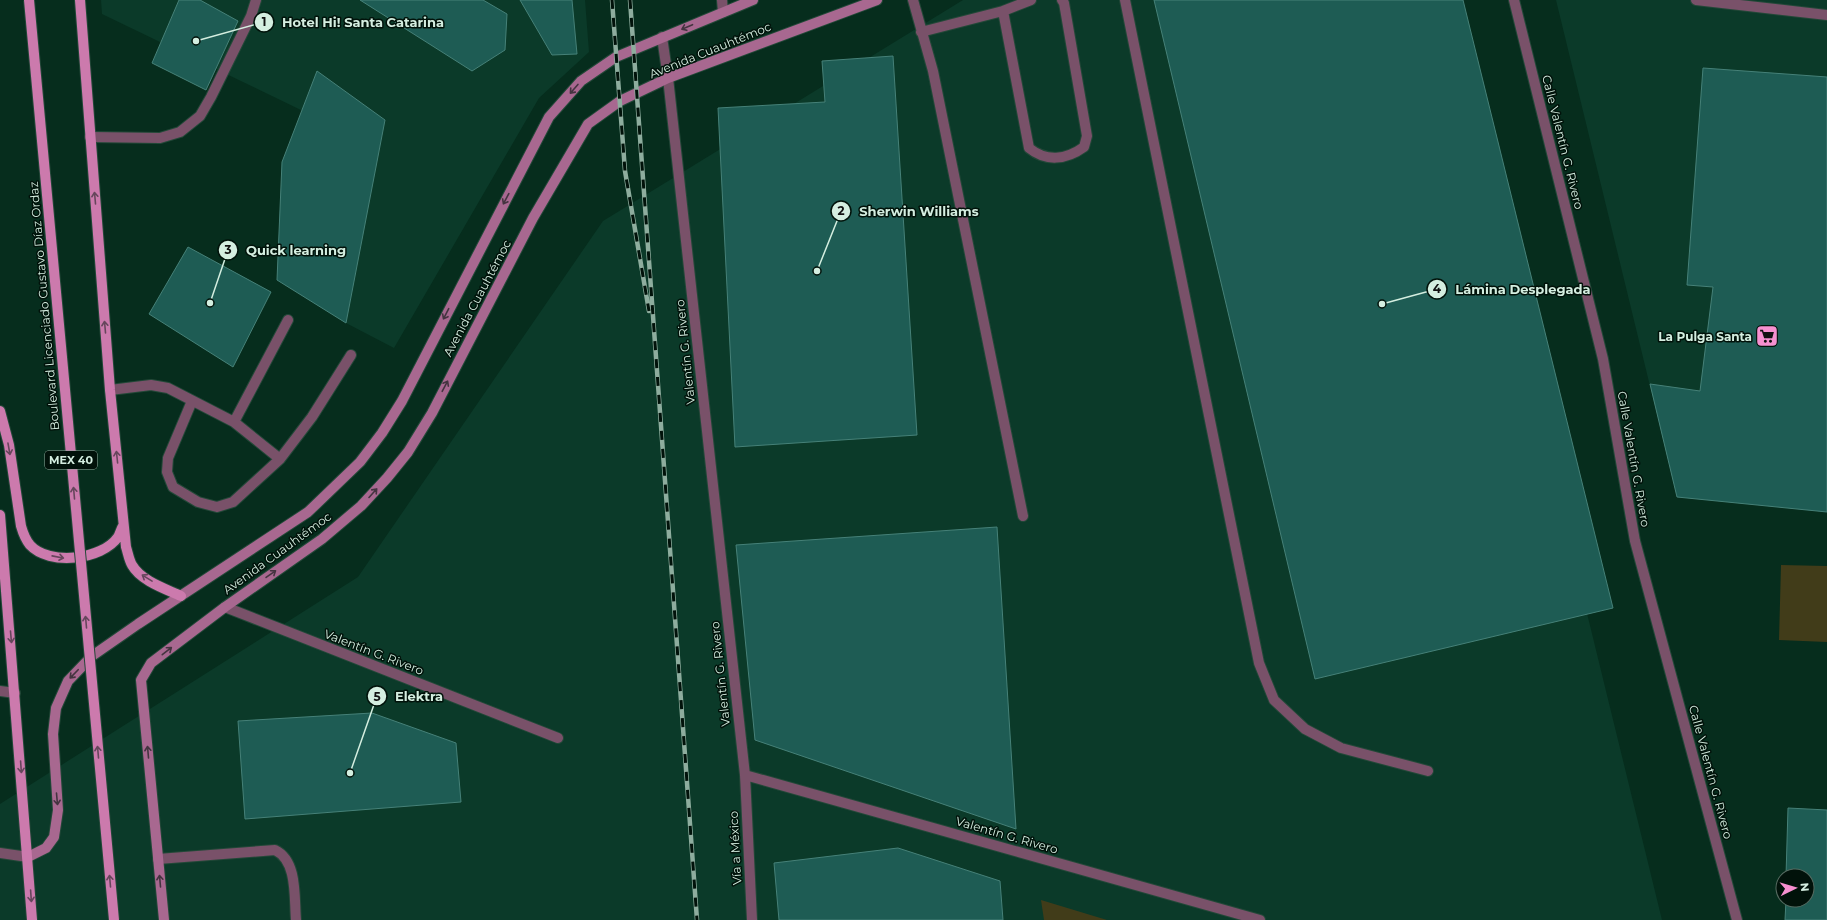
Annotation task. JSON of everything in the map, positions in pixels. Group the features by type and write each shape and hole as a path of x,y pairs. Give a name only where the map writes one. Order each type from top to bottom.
{"main road":[{"name":"Boulevard Licenciado Gustavo Díaz Ordaz","path":"29,0 114,920"},
{"path":"80,0 110,390 126,547 132,565 139,574 181,596"},
{"name":"Avenida Cuauhtémoc","path":"28,857 46,848 54,837 58,810 53,734 56,708 68,681 92,656 308,512 360,462 382,433 402,401 549,117 581,81 616,57 753,0"},
{"name":"Avenida Cuauhtémoc","path":"158,859 141,680 151,663 225,607 322,539 361,506 387,478 408,452 432,413 533,218 588,124 620,101 668,78 877,0"},
{"path":"0,411 9,445 21,526 24,538 32,547 58,558 85,557 99,551 118,538 124,524"},
{"path":"0,515 5,618 16,693 32,920"},
{"path":"158,859 164,920"}],"street":[{"path":"90,137 160,138 180,132 200,116 251,16 256,0"},
{"path":"722,0 723,12"},
{"path":"913,0 933,71 1023,516"},
{"path":"921,32 1003,11 1031,0"},
{"path":"1003,11 1028,148 1047,159 1075,154 1084,147 1087,136 1064,3 1062,0"},
{"path":"1125,0 1260,663 1274,700 1305,729 1342,748 1428,771"},
{"name":"Calle Valentín G. Rivero","path":"1514,0 1603,359 1635,541 1737,920"},
{"path":"1702,0 1769,4 1827,15"},
{"name":"Valentín G. Rivero","path":"662,38 668,78 745,775 1260,920"},
{"path":"234,422 288,320"},
{"path":"192,401 168,458 168,472 173,487 198,502 217,507 233,502 280,459 312,417 351,355"},
{"path":"110,390 151,385 168,388 234,422 280,459"},
{"name":"Valentín G. Rivero","path":"225,607 558,738"},
{"path":"0,690 16,693"},
{"name":"Vía a México","path":"745,775 752,920"},
{"path":"158,859 275,850 283,854 289,865 296,920"},
{"path":"0,853 28,857"}],"shaded area":[{"path":"101,0 585,0 589,52 539,98 394,348 346,323 277,280 282,162 303,111 102,14"},
{"path":"963,0 1437,0 1662,920 0,920 0,804 358,577 603,221"},
{"path":"1556,0 1827,0 1827,512 1677,497"},
{"path":"1781,565 1827,566 1827,642 1779,640"},
{"path":"1041,900 1107,920 1044,920"}],"building":[{"path":"179,0 200,0 238,21 206,90 152,63"},
{"path":"360,0 483,0 507,14 505,50 472,71"},
{"path":"520,0 572,0 577,54 552,55"},
{"path":"1154,0 1463,0 1613,608 1315,679"},
{"path":"893,56 917,435 735,447 718,108 825,102 822,61"},
{"name":"La Pulga Santa","path":"1703,68 1827,77 1827,512 1677,497 1650,384 1700,391 1713,287 1687,285"},
{"path":"317,71 385,120 346,323 277,280 282,162"},
{"path":"188,247 271,292 233,367 149,314"},
{"path":"997,527 1016,829 755,740 736,545"},
{"path":"372,713 456,743 461,802 245,819 238,721"},
{"path":"1788,808 1827,810 1827,920 1785,920 1786,908 1815,908 1815,868 1786,868"},
{"path":"898,848 1000,881 1003,920 779,920 774,863"}],"railway":[{"path":"612,0 625,171 649,311"},
{"path":"630,0 697,920"}],"place":[{"name":"Hotel Hi! Santa Catarina","path":"196,41"},
{"name":"Sherwin Williams","path":"817,271"},
{"name":"Quick learning","path":"210,303"},
{"name":"Lámina Desplegada","path":"1382,304"},
{"name":"La Pulga Santa","path":"1767,336"},
{"name":"Elektra","path":"350,773"}]}
